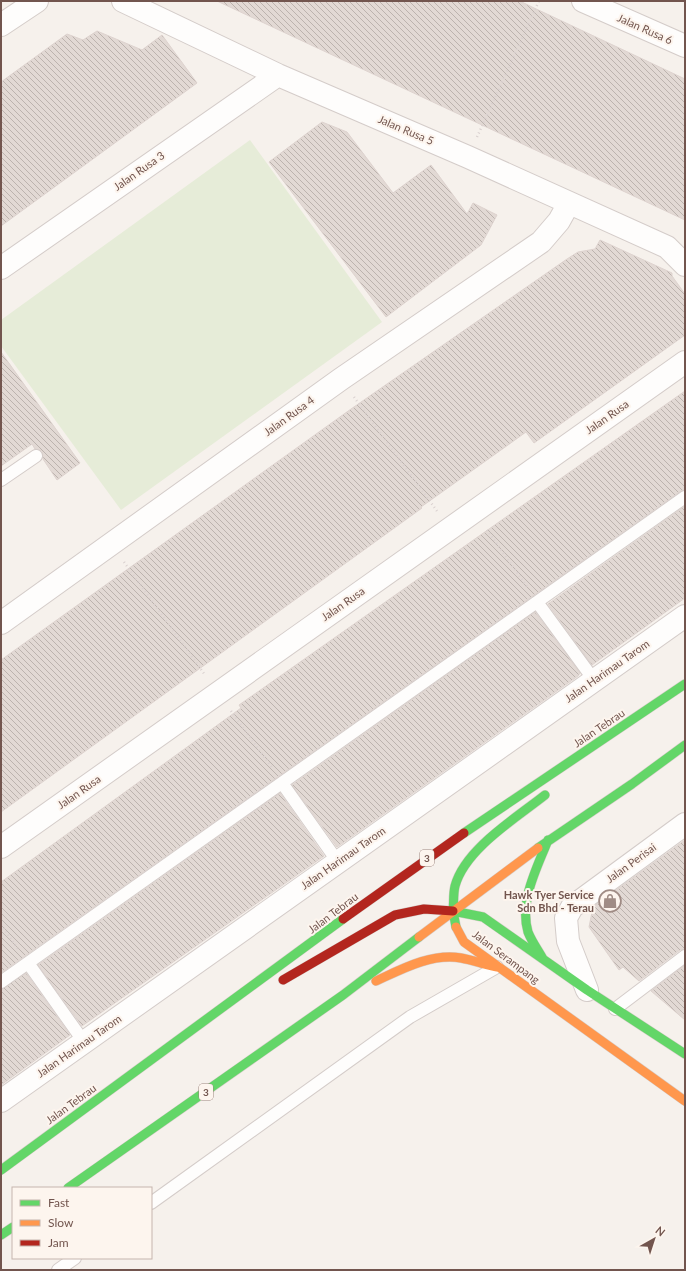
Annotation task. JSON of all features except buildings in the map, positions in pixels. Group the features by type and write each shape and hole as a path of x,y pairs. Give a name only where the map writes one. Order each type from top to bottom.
{"main road":[{"name":"Jalan Tebrau","path":"1,1170 422,862 685,684"},
{"path":"583,764 669,696"},
{"name":"3","path":"69,1187 344,995 548,840 632,784 685,745"},
{"path":"274,985 395,915 413,909 430,908 453,911 455,886 462,869 497,833 552,789"},
{"path":"543,959 532,942 527,926 526,904 531,884 548,840"},
{"name":"Jalan Serampang","path":"685,1054 615,1009 483,917 453,911 456,928 464,942 497,968 685,1101"},
{"path":"344,995 418,962 432,958 460,958 497,968"},
{"path":"193,1031 254,996"},
{"path":"1,1235 12,1228"}],"street":[{"name":"Jalan Rusa 5","path":"123,1 278,74 468,157 667,247 685,265"},
{"name":"Jalan Rusa 6","path":"583,1 685,46"},
{"path":"1,25 36,2"},
{"name":"Jalan Rusa 3","path":"1,268 278,74"},
{"name":"Jalan Rusa 4","path":"1,623 341,378 541,242 559,221 569,203"},
{"name":"Jalan Rusa","path":"1,847 685,362"},
{"name":"Jalan Harimau Tarom","path":"1,1101 685,616"},
{"name":"Jalan Perisai","path":"587,990 568,941 566,918 572,906 685,824"}],"lane":[{"path":"1,480 36,456"},
{"path":"1,982 685,497"},
{"path":"538,602 594,680"},
{"path":"282,783 338,862"},
{"path":"615,1009 685,956"},
{"path":"28,963 84,1042"},
{"path":"152,1202 410,1017 497,968"},
{"path":"58,1270 74,1259"}],"path":[{"path":"468,157 539,1"},
{"path":"341,378 449,529"},
{"path":"474,512 538,602"},
{"path":"111,543 282,783"},
{"path":"1,925 28,963"}],"green space":[{"path":"250,140 382,322 121,510 1,346 1,320"}],"traffic: fast":[{"path":"464,833 685,684"},
{"path":"538,848 632,784 685,745"},
{"path":"453,911 455,886 469,859 506,824 545,795"},
{"path":"543,959 528,932 526,908 530,885 548,840"},
{"path":"456,927 453,911 483,917 587,990 685,1054"},
{"path":"1,1170 343,919"},
{"path":"69,1187 343,995 419,937"},
{"path":"1,1235 12,1228"}],"traffic: slow":[{"path":"419,937 538,848"},
{"path":"456,927 464,942 685,1101"},
{"path":"376,981 417,963 439,958 461,958 497,967"}],"traffic: jam":[{"path":"343,919 464,833"},
{"path":"283,980 395,915 424,909 453,911"}],"place":[{"name":"Hawk Tyer Service Sdn Bhd - Terau","path":"610,901"}]}
